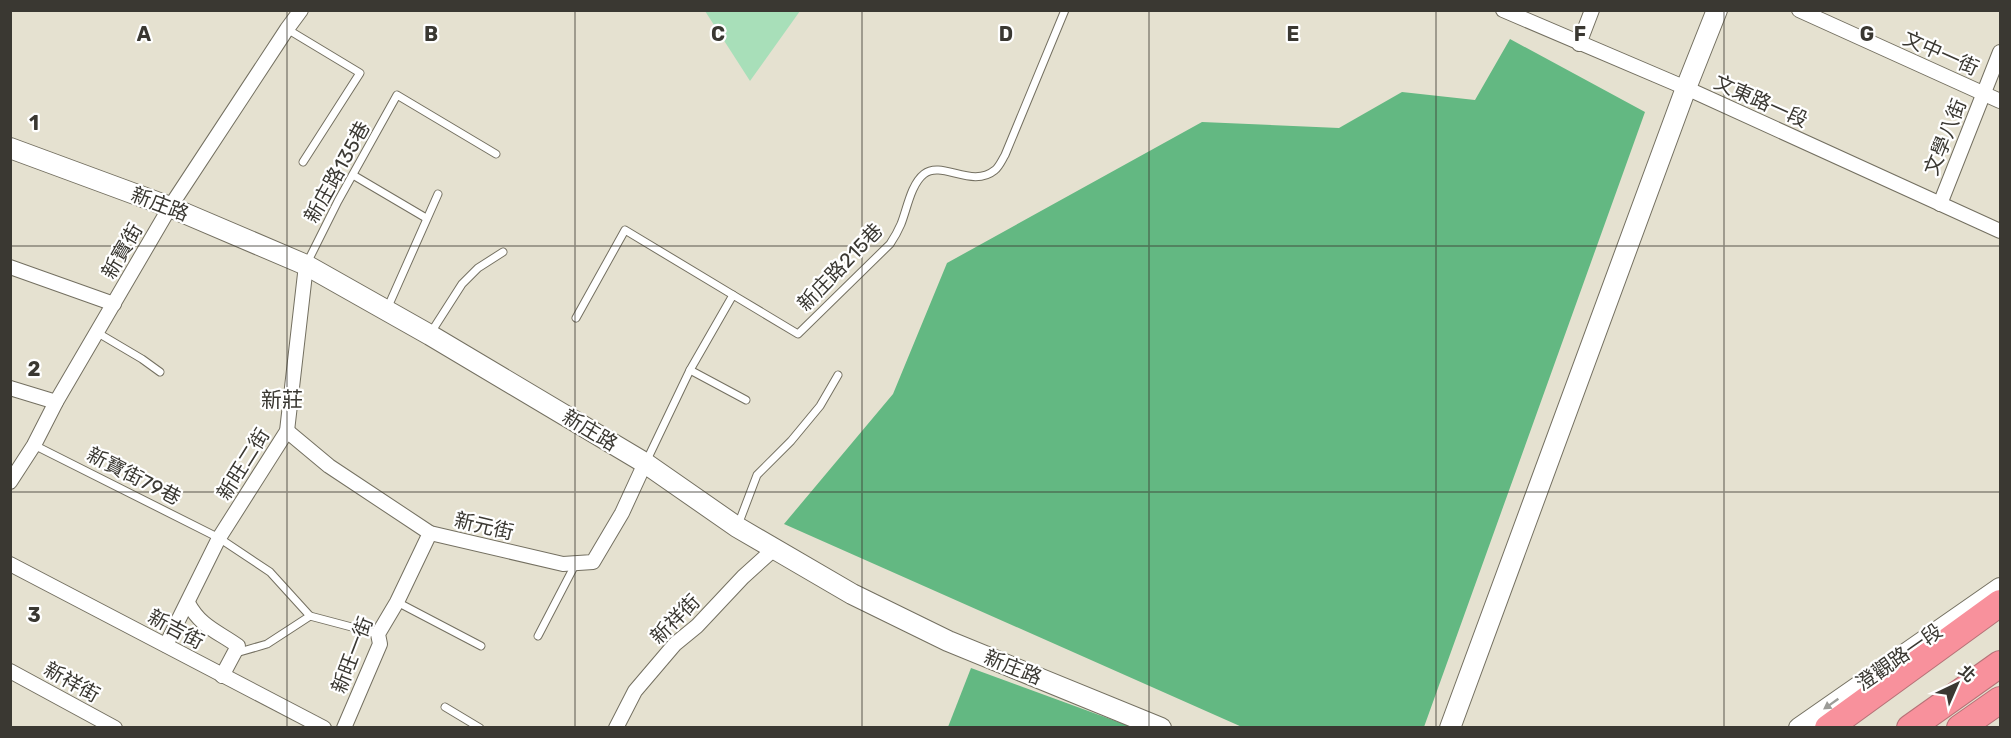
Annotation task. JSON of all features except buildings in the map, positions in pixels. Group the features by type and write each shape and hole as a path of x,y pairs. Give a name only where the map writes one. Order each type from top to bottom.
{"highway":[{"path":"1827,728 2001,603"},
{"path":"1854,728 2001,621"},
{"path":"1910,728 2001,664"},
{"path":"1960,728 2001,700"}],"street":[{"name":"文東路一段","path":"1503,10 1686,88 2001,231"},
{"path":"1579,44 1592,10"},
{"path":"1450,728 1686,88 1717,10"},
{"name":"文中一街","path":"1799,10 2001,101"},
{"name":"新寶街","path":"10,482 170,207 299,13"},
{"name":"文學八街","path":"1940,204 2001,52"},
{"name":"新庄路","path":"10,148 170,207 306,265 430,334 645,463 737,527 852,594 948,641 1161,728"},
{"name":"新旺二街","path":"166,645 219,538 287,431 306,265"},
{"path":"10,267 114,304"},
{"path":"10,388 56,402"},
{"name":"新元街","path":"287,431 329,466 430,533 563,564 576,563"},
{"path":"576,563 593,562 622,513 645,463"},
{"name":"新旺一街","path":"344,728 380,644 378,633 397,602 430,533"},
{"name":"新祥街","path":"616,728 635,691 675,644 697,626 742,576 774,549"},
{"name":"新吉街","path":"10,564 324,728"},
{"name":"澄觀路一段","path":"1799,728 2001,588"},
{"path":"188,603 196,617 207,627 238,646 222,676"},
{"name":"新祥街","path":"10,671 115,728"}],"lane":[{"name":"新庄路215巷","path":"733,295 798,334 890,244 900,227 915,186 923,174 933,170 970,178 985,176 995,170 1005,155 1065,10"},
{"path":"287,29 360,73 303,162"},
{"name":"新庄路135巷","path":"306,265 398,95 496,154"},
{"path":"353,175 426,218"},
{"path":"386,311 438,194"},
{"path":"576,318 625,230 733,295 690,370 645,463"},
{"path":"430,334 462,284 478,268 503,252"},
{"path":"98,333 160,372"},
{"path":"690,370 746,400"},
{"path":"737,527 757,475 791,441 820,406 838,375"},
{"name":"新寶街79巷","path":"34,444 219,538 270,572 310,616"},
{"path":"538,636 576,563"},
{"path":"397,602 481,646"},
{"path":"235,654 267,644 310,616 378,633"},
{"path":"445,707 480,728"}],"green space":[{"path":"705,11 800,11 750,81"},
{"path":"1510,39 1645,112 1424,727 1242,727 784,524 893,394 947,263 1202,122 1339,128 1402,92 1475,100"},
{"path":"971,668 1132,727 948,727"}],"district":[{"name":"新莊","path":"282,400"}]}
